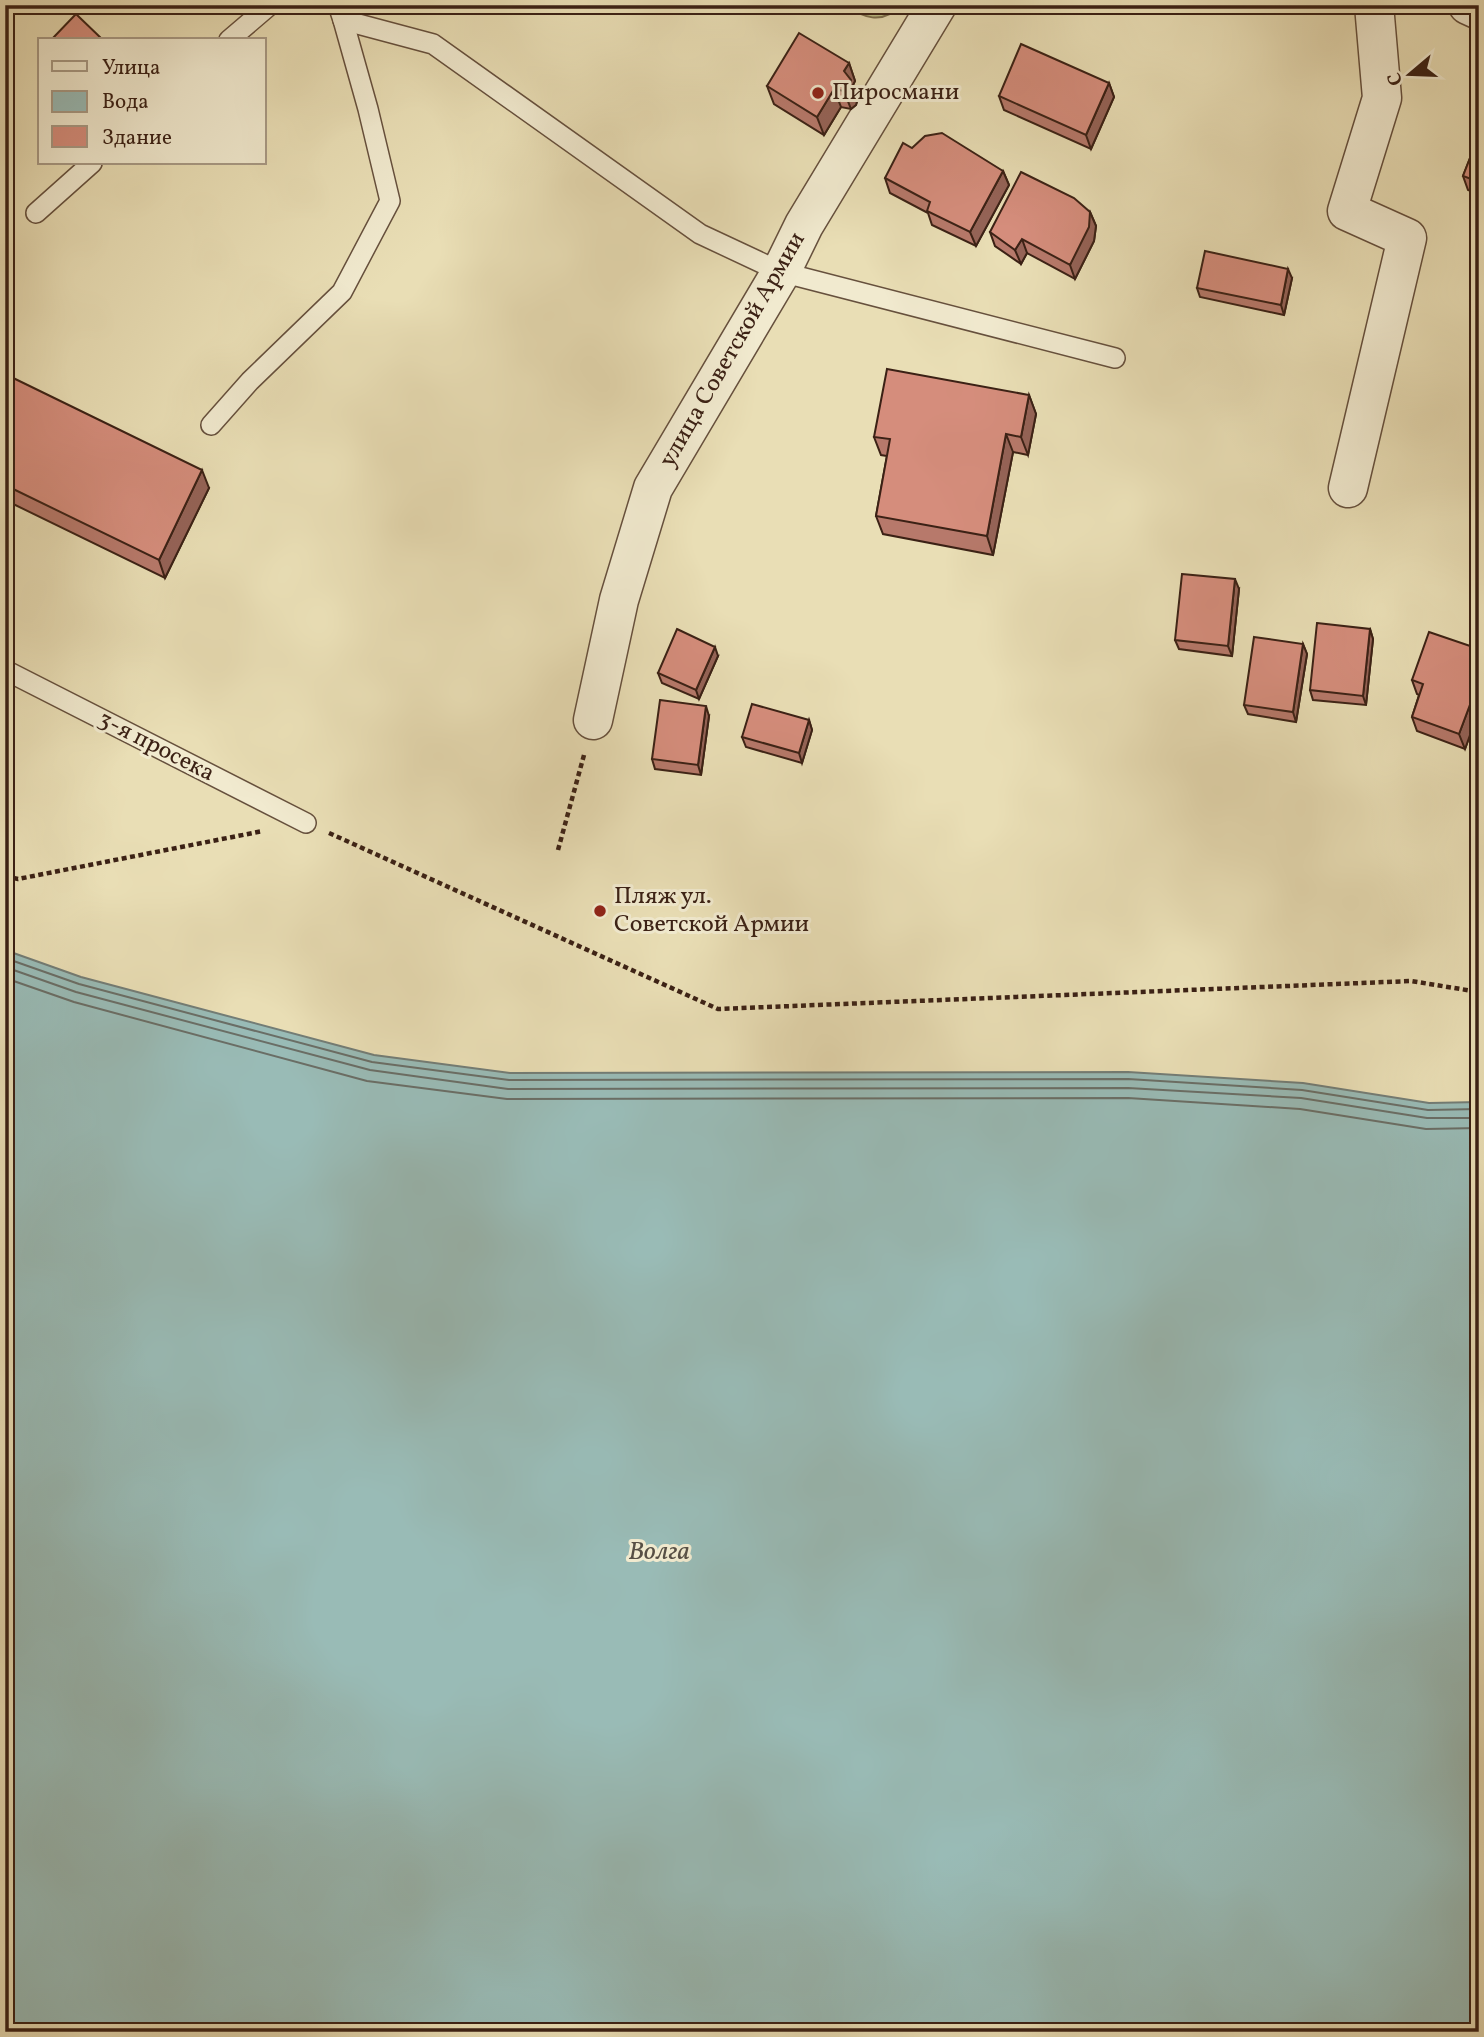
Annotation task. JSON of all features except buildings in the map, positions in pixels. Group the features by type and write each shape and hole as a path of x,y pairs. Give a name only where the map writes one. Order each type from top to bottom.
{"street":[{"name":"улица Советской Армии","path":"593,720 619,600 653,488 781,272 804,225 937,5"},
{"path":"1348,488 1407,238 1347,211 1382,98 1374,5"},
{"path":"1468,5 1479,10"}],"lane":[{"path":"231,38 270,5"},
{"path":"340,13 433,44 700,234 781,272 1115,358"},
{"path":"211,425 250,381 342,292 390,201 368,108 340,13"},
{"path":"36,213 91,164"},
{"name":"3-я просека","path":"5,670 306,823"}],"path":[{"path":"558,850 593,720"},
{"path":"5,876 18,879 306,823 718,1009 1412,981 1479,992"}],"green space":[{"path":"842,5 901,5 887,16 872,17"}],"water":[{"name":"Волга","path":"5,950 81,977 374,1055 510,1073 1128,1072 1303,1083 1429,1103 1479,1102 1479,2032 5,2032"}],"place":[{"name":"Пиросмани","path":"818,93"},
{"name":"Пляж ул. Советской Армии","path":"600,911"}]}
